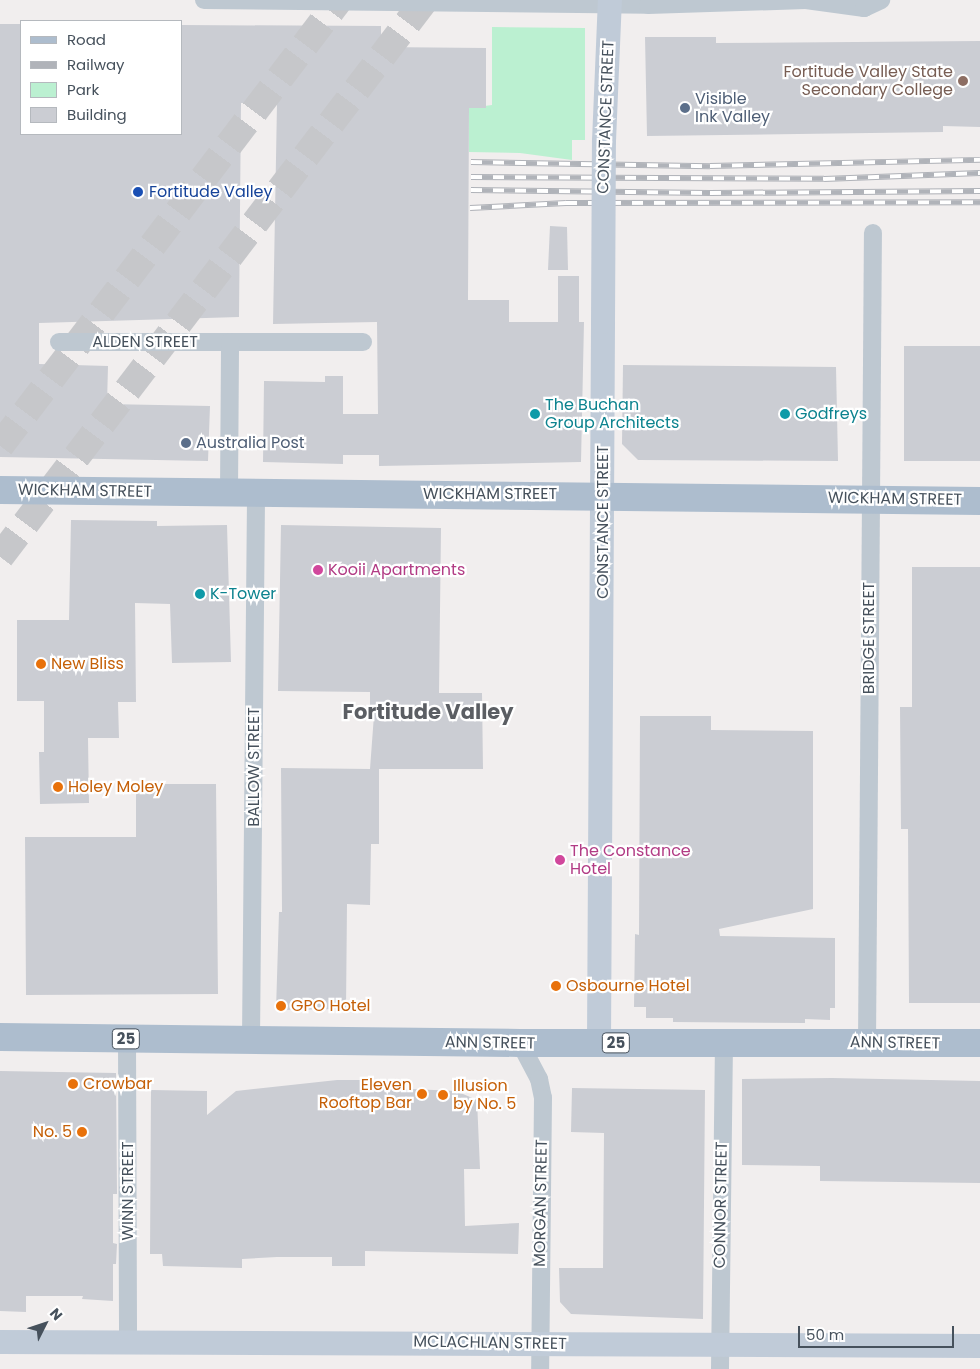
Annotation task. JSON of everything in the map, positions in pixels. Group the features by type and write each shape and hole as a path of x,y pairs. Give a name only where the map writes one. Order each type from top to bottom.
{"main road":[{"name":"WICKHAM STREET","path":"0,490 256,494 603,494 980,501"},
{"name":"ANN STREET","path":"0,1037 520,1043 980,1043"}],"street":[{"path":"204,0 610,2 806,0 864,8 880,0"},
{"name":"CONSTANCE STREET","path":"599,1043 604,140 610,2"},
{"name":"BRIDGE STREET","path":"867,1044 869,499 873,232"},
{"name":"ALDEN STREET","path":"59,342 363,342"},
{"path":"229,493 230,342"},
{"name":"BALLOW STREET","path":"251,1039 256,494"},
{"name":"WINN STREET","path":"127,1039 128,1343"},
{"name":"CONNOR STREET","path":"720,1369 724,1042"},
{"name":"MORGAN STREET","path":"520,1043 539,1079 543,1098 540,1369"},
{"name":"MCLACHLAN STREET","path":"0,1342 539,1342 980,1346"}],"green space":[{"path":"492,27 585,28 585,140 572,140 572,160 520,153 469,152 469,108 492,105"}],"building":[{"path":"0,24 20,24 20,135 182,135 182,25 381,26 381,47 486,48 486,108 469,108 468,300 509,300 509,322 558,322 558,276 579,276 579,322 584,322 581,462 379,466 379,455 343,455 343,464 263,462 264,381 325,382 325,376 343,376 343,414 378,414 377,322 273,324 277,103 241,103 239,317 39,323 39,364 108,366 107,404 210,406 208,461 0,457"},
{"path":"645,37 716,37 716,43 980,41 980,127 943,126 943,132 647,136"},
{"path":"550,226 567,227 568,270 548,270"},
{"path":"904,346 980,346 980,461 904,461"},
{"path":"623,365 836,367 838,461 638,460 622,444"},
{"path":"71,520 157,521 157,526 227,525 231,662 172,663 170,604 135,603 136,702 118,702 119,738 88,738 89,803 40,804 39,752 44,752 44,701 17,701 17,620 69,620"},
{"path":"281,525 441,528 439,693 482,693 483,769 379,769 379,844 371,844 370,905 347,904 346,1009 276,1010 279,912 282,912 281,768 370,769 374,715 370,714 370,692 278,691"},
{"path":"912,567 980,567 980,1003 909,1003 908,829 901,829 900,707 912,707"},
{"path":"640,716 711,716 711,730 813,731 813,909 719,929 720,936 835,938 835,1008 830,1008 830,1020 805,1019 805,1023 673,1022 673,1018 646,1018 646,1007 634,1007 635,934 639,935"},
{"path":"136,784 216,784 218,994 26,995 25,837 136,837"},
{"path":"0,1071 116,1073 117,1194 113,1194 113,1243 117,1244 116,1264 113,1264 113,1301 82,1299 83,1296 26,1296 26,1312 0,1311"},
{"path":"832,1078 980,1081 980,1183 820,1181 820,1166 742,1165 742,1079"},
{"path":"337,1080 367,1080 367,1087 456,1091 477,1100 480,1169 464,1169 465,1226 519,1223 518,1254 365,1251 365,1266 332,1266 332,1257 277,1257 242,1259 242,1268 163,1266 162,1254 150,1254 151,1090 207,1091 207,1115 236,1091"},
{"path":"572,1088 705,1090 703,1319 571,1314 560,1302 559,1268 603,1268 604,1133 571,1132"}],"tunnel":[{"path":"0,446 339,0"},
{"path":"0,557 425,0"}],"railway":[{"path":"471,162 710,166 980,160"},
{"path":"471,177 824,179 980,173"},
{"path":"471,190 710,193 980,191"},
{"path":"470,208 566,203 980,202"}],"place":[{"name":"Fortitude Valley State Secondary College","path":"963,81"},
{"name":"Visible Ink Valley","path":"685,108"},
{"name":"Fortitude Valley","path":"138,192"},
{"name":"The Buchan Group Architects","path":"535,414"},
{"name":"Godfreys","path":"785,414"},
{"name":"Australia Post","path":"186,443"},
{"name":"Kooii Apartments","path":"318,570"},
{"name":"K-Tower","path":"200,594"},
{"name":"New Bliss","path":"41,664"},
{"name":"Holey Moley","path":"58,787"},
{"name":"The Constance Hotel","path":"560,860"},
{"name":"Osbourne Hotel","path":"556,986"},
{"name":"GPO Hotel","path":"281,1006"},
{"name":"Crowbar","path":"73,1084"},
{"name":"Eleven Rooftop Bar","path":"422,1094"},
{"name":"Illusion by No. 5","path":"443,1095"},
{"name":"No. 5","path":"82,1132"}],"district":[{"name":"Fortitude Valley","path":"428,712"}]}
